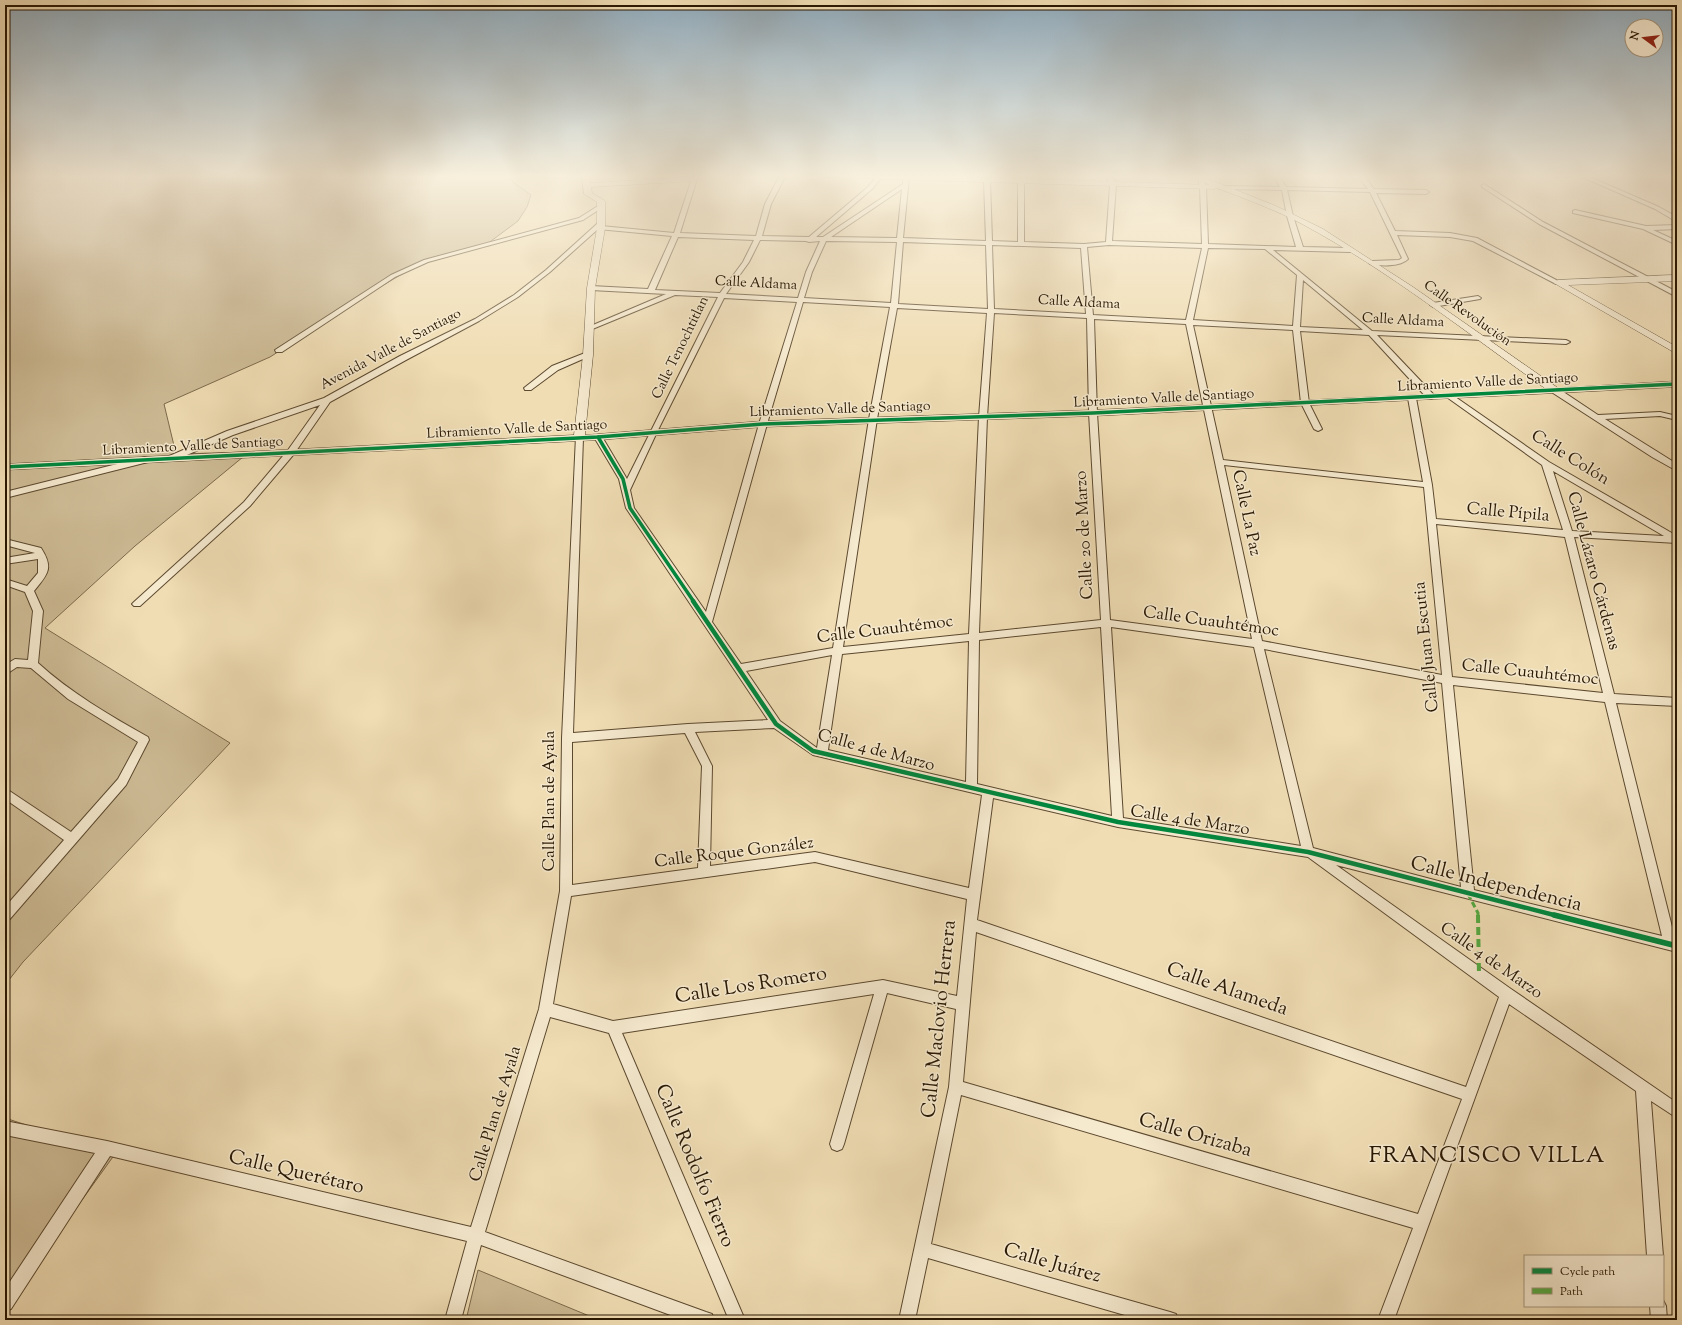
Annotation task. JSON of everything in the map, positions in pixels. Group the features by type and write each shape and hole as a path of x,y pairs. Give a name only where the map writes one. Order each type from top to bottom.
{"street":[{"path":"279,350 393,276 426,261 455,252 516,237"},
{"name":"Avenida Valle de Santiago","path":"170,459 230,433 327,400 403,358 477,320 516,296 587,237"},
{"path":"528,388 555,368 588,355 591,288 598,237"},
{"path":"651,291 675,237"},
{"path":"726,237 809,240 899,240 1021,243 1084,246 1108,243 1350,250"},
{"path":"809,240 813,237"},
{"path":"708,621 763,424 808,272 823,240 827,237"},
{"path":"822,753 836,651 873,419 894,306 899,237"},
{"path":"971,788 974,636 983,417 990,311 988,237"},
{"path":"1021,237 1021,243"},
{"path":"1108,243 1109,237"},
{"name":"Calle La Paz","path":"1205,237 1205,246 1189,322 1258,644 1308,852"},
{"path":"1297,237 1300,248"},
{"name":"Calle Revolución","path":"1330,237 1372,263 1556,391 1677,468"},
{"path":"1372,263 1400,262 1405,259 1395,237"},
{"path":"1464,237 1475,239 1558,283 1677,351"},
{"path":"1567,237 1677,295"},
{"path":"1664,237 1677,243"},
{"name":"Calle Tenochtitlan","path":"625,492 653,432 722,296 746,262 758,238"},
{"name":"Calle 20 de Marzo","path":"1084,246 1090,316 1093,413 1118,822"},
{"path":"1266,247 1371,333 1431,397"},
{"path":"1300,275 1296,328 1305,403 1318,429"},
{"path":"1558,283 1677,278"},
{"name":"Calle Aldama","path":"591,288 1371,333 1566,342"},
{"path":"588,329 674,293"},
{"path":"1433,305 1478,298"},
{"name":"Calle Plan de Ayala","path":"453,1320 476,1236 546,1009 566,891 566,738 579,438 588,355"},
{"name":"Libramiento Valle de Santiago","path":"5,468 598,437 763,424 1208,408 1677,384"},
{"name":"Calle Colón","path":"1451,396 1546,464 1677,540"},
{"name":"Calle Juan Escutia","path":"1412,398 1428,485 1468,894"},
{"path":"138,604 247,504 291,452 327,400"},
{"path":"1597,417 1660,414 1677,418"},
{"name":"Calle 4 de Marzo","path":"598,437 623,479 630,508 740,668 776,724 813,751 1118,822 1308,852 1506,994 1677,1111"},
{"path":"5,495 148,460"},
{"path":"1219,462 1428,485"},
{"name":"Calle Lázaro Cárdenas","path":"1546,464 1569,534 1608,698 1673,945"},
{"name":"Calle Pípila","path":"1431,521 1569,534 1677,540"},
{"path":"8,542 38,550 43,558 43,574 29,590"},
{"path":"5,561 41,555"},
{"path":"5,582 29,590 38,611 33,664"},
{"name":"Calle Cuauhtémoc","path":"740,668 836,651 1106,623 1258,644 1446,680 1608,698 1677,702"},
{"path":"5,671 14,663 33,664 49,679 98,715 144,740 122,782 5,916"},
{"path":"566,738 688,728 776,724"},
{"path":"688,728 707,766 704,873"},
{"name":"Calle Maclovio Herrera","path":"907,1320 956,1087 970,924 988,792"},
{"path":"5,793 72,839"},
{"name":"Calle Independencia","path":"1308,852 1673,945"},
{"name":"Calle Roque González","path":"566,891 815,857 974,895"},
{"name":"Calle Alameda","path":"970,924 1470,1095"},
{"path":"837,1144 883,986"},
{"name":"Calle Los Romero","path":"546,1009 613,1028 883,986 964,1004"},
{"path":"1386,1320 1506,994"},
{"name":"Calle Rodolfo Fierro","path":"613,1028 738,1320"},
{"name":"Calle Orizaba","path":"956,1087 1422,1224"},
{"path":"1643,1088 1655,1255"},
{"name":"Calle Querétaro","path":"5,1128 107,1148 476,1236"},
{"path":"5,1303 107,1148"},
{"path":"476,1236 706,1320"},
{"name":"Calle Juárez","path":"922,1248 1170,1320"},
{"path":"1658,1307 1659,1320"}],"shaded area":[{"path":"5,237 497,237 487,244 417,265 365,296 270,357 164,404 176,454 249,452 135,546 45,628 230,743 23,962 5,985"},
{"path":"5,1118 115,1154 5,1310"},
{"path":"478,1270 599,1320 466,1320"}],"marked path":[{"path":"1468,894 1478,913 1479,975"}],"cycle path":[{"path":"5,467 598,437 763,424 1093,413 1677,384"},
{"path":"598,437 623,479 630,508 776,724 813,751 1118,822 1308,852 1468,894 1677,946"}],"district":[{"name":"FRANCISCO VILLA","path":"1487,1156"}]}
